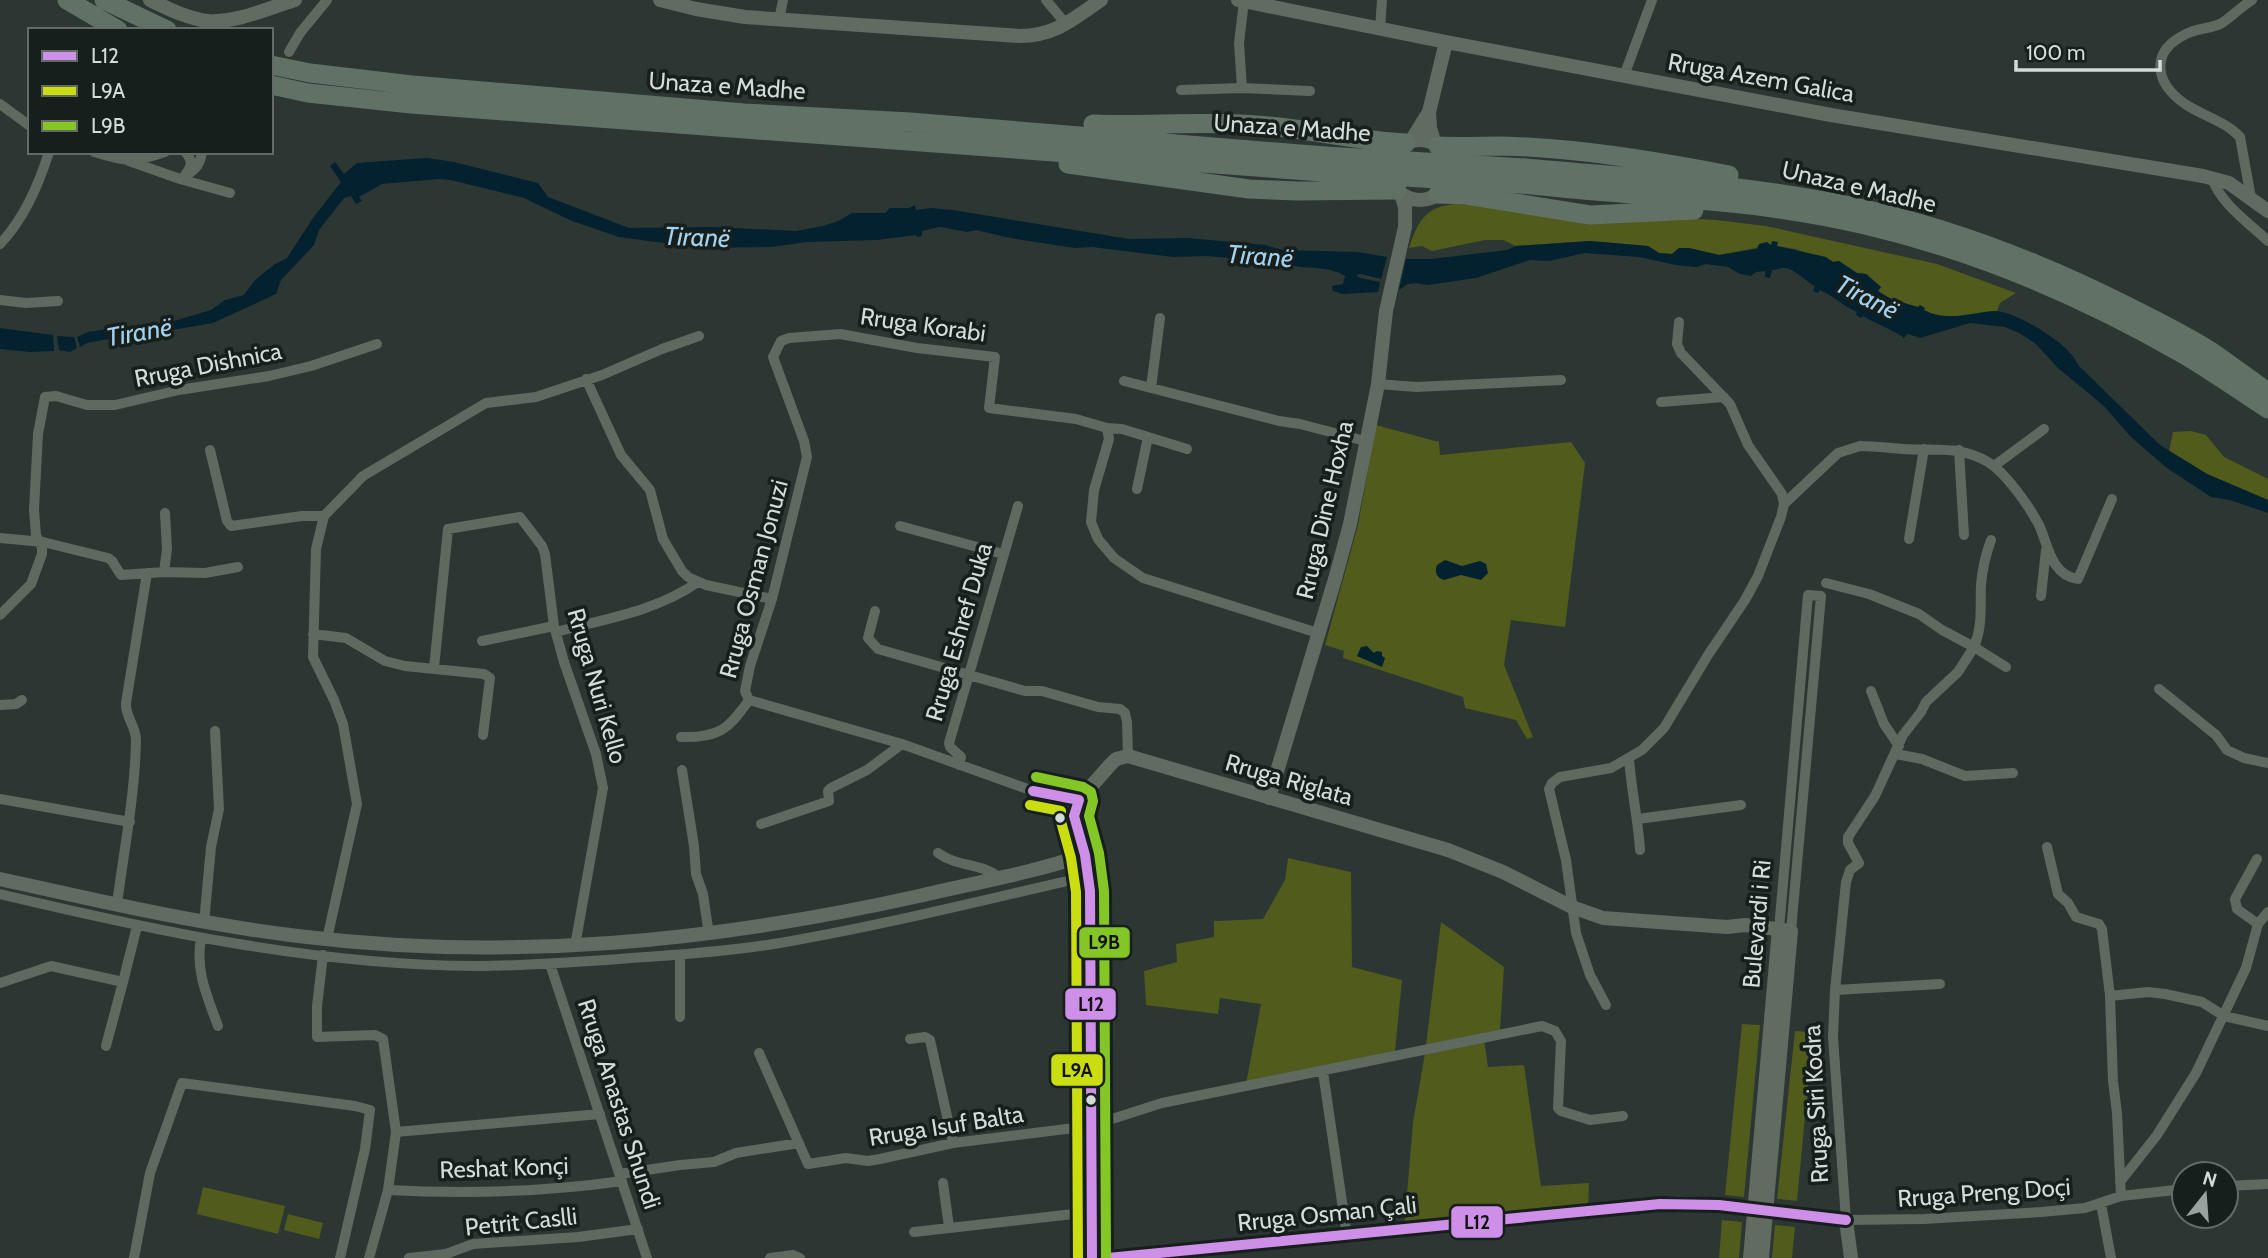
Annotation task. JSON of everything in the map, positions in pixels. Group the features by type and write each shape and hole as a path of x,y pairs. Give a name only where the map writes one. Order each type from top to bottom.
{"highway":[{"path":"67,0 115,28"},
{"path":"104,0 163,28"},
{"name":"Unaza e Madhe","path":"273,65 412,85 744,113 824,126"},
{"name":"Unaza e Madhe","path":"273,85 308,93 411,104 824,126 910,122 1324,164 1723,186 1795,196 1876,212 1975,241 2084,285 2210,351 2268,392"},
{"path":"824,126 880,114 1064,124 1253,125 1292,128 1366,141 1409,142"},
{"path":"824,126 921,149 1038,159 1249,189 1399,192"},
{"path":"1436,145 1521,147 1665,163 1858,200 1951,227 1975,241"},
{"name":"Unaza e Madhe","path":"1523,176 1818,215 1923,240 2053,287 2129,324 2186,356 2268,409"},
{"path":"1431,197 1466,195 1590,215 1718,210 1759,214 1866,233 1959,258 1985,261"}],"main road":[{"path":"158,2 208,21 230,19 295,0"},
{"path":"660,0 726,15 1006,36 1046,34 1101,0"},
{"name":"Rruga Azem Galica","path":"1241,1 1866,121 2212,178 2230,183 2268,211"},
{"name":"Rruga Dine Hoxha","path":"1404,234 1431,197 1445,187 1450,172 1446,156 1436,145 1430,128 1429,113 1446,42"},
{"name":"Rruga Dine Hoxha","path":"1269,798 1343,552 1378,384 1386,311 1404,234 1405,207 1390,177 1390,163 1396,151 1409,142 1429,113"},
{"path":"1409,142 1421,140 1436,145"},
{"path":"1399,192 1416,200 1431,197"},
{"path":"1092,1258 1088,876 1085,855 1074,822 1074,810 1079,800 1116,759 1128,757"},
{"name":"Rruga Riglata","path":"1128,757 1477,861 1572,907"},
{"path":"0,879 204,923 327,939 449,947 575,947 709,934 810,919 1085,855"},
{"path":"1572,907 1618,920 1727,927 1745,925 1785,934"},
{"name":"Bulevardi i Ri","path":"1762,1258 1761,1210 1785,934"},
{"name":"Rruga Osman Çali","path":"1108,1258 1232,1253 1348,1236 1660,1204 1719,1205 1846,1220"},
{"name":"Bulevardi i Ri","path":"1750,1258 1761,1210"},
{"name":"Rruga Siri Kodra","path":"1846,1220 1851,1258"}],"street":[{"path":"289,52 300,33 327,0"},
{"path":"779,20 783,0"},
{"path":"1380,29 1382,0"},
{"path":"1624,76 1652,0"},
{"path":"2251,198 2240,137 2234,130 2194,110 2172,95 2160,75 2160,65 2165,49 2186,34 2220,24 2252,0"},
{"path":"1241,1 1239,43 1242,88"},
{"path":"1052,3 1066,24"},
{"path":"1181,90 1242,88 1310,91"},
{"path":"0,104 28,125"},
{"path":"0,244 14,227 43,172 48,154"},
{"path":"102,154 230,193"},
{"path":"129,161 159,154"},
{"path":"180,179 191,167 187,154"},
{"path":"180,179 194,171 200,163 202,154"},
{"path":"2212,178 2223,198 2268,241"},
{"path":"0,300 26,303 58,300"},
{"path":"1151,388 1160,318"},
{"path":"1605,1005 1582,953 1566,860 1549,789 1560,777 1611,768 1642,750 1664,728 1745,600 1782,517 1784,504 1782,494 1748,445 1730,404 1681,353 1677,344 1679,322"},
{"name":"Rruga Korabi","path":"777,346 789,338 840,334 917,348 995,357 989,408 1076,419 1107,428"},
{"path":"327,939 357,804 342,724 334,700 313,657 316,549 324,516 363,476 486,403 536,397 699,336"},
{"name":"Rruga Dishnica","path":"38,541 34,510 38,434 45,397 56,396 87,405 115,405 179,390 269,376 311,366 377,344"},
{"name":"Rruga Osman Jonuzi","path":"777,346 774,362 804,441 807,457 772,599 748,673 745,691 749,700 902,744 1033,791 1079,800"},
{"path":"586,379 621,455 650,490 663,539 682,571 698,582 772,599"},
{"path":"1378,384 1416,387 1561,380"},
{"path":"1124,381 1365,440"},
{"path":"1661,402 1724,397"},
{"path":"1187,449 1107,428 1109,439 1094,490 1091,522 1098,539 1114,558 1143,578 1318,633"},
{"path":"1994,466 2044,429"},
{"path":"1137,489 1148,437"},
{"path":"1784,504 1838,453 1846,449 1860,446 1959,450 1994,466 2012,486 2039,526 2046,550 2060,571 2078,579 2112,499"},
{"path":"1909,539 1924,449"},
{"path":"210,450 227,521 231,526 302,516 324,516"},
{"path":"1959,450 1964,535"},
{"name":"Rruga Eshref Duka","path":"959,765 961,757 949,743 1018,506"},
{"path":"164,572 167,549 165,513"},
{"name":"Rruga Nuri Kello","path":"434,668 448,529 520,517 545,554 555,629 596,754 603,788 575,947"},
{"path":"900,526 1003,554"},
{"path":"0,538 38,541 108,558 121,575 205,573 238,567"},
{"path":"1898,750 1903,736 1926,702 1958,672 1974,647 1980,633 1981,587 1991,540"},
{"path":"0,615 34,579 42,554 38,541"},
{"path":"2041,596 2046,550"},
{"path":"117,904 130,822 136,737 125,711 147,573"},
{"path":"482,641 555,629 650,607 684,592 698,582"},
{"path":"1826,583 1869,594 1919,614 2006,667"},
{"name":"Bulevardi i Ri","path":"1808,595 1821,596 1785,934 1808,595"},
{"path":"875,611 868,638 873,646 1025,691 1042,691 1120,709 1125,713 1127,722 1128,757"},
{"path":"313,634 346,638 385,661 405,666 484,674 490,678 483,735"},
{"path":"2159,689 2216,736 2227,750 2244,758 2268,763"},
{"path":"1871,691 1898,750 1965,776 2013,773"},
{"path":"0,705 16,704 22,700"},
{"path":"681,737 698,738 719,733 749,700"},
{"path":"204,923 211,847 219,809 215,731"},
{"path":"761,824 829,801 828,790 867,770 902,744"},
{"name":"Rruga Siri Kodra","path":"1846,1220 1833,1037 1846,882 1850,870 1859,863 1848,844 1848,837 1875,796 1898,750"},
{"path":"1629,758 1640,850"},
{"path":"682,770 696,874 704,901 709,934"},
{"name":"Rruga Osman Jonuzi","path":"1033,791 1039,799 1074,822"},
{"path":"0,799 130,822"},
{"path":"1638,819 1741,805"},
{"path":"2047,847 2057,894 2068,903 2077,917 2099,924 2102,929 2109,996 2121,1196"},
{"path":"938,853 947,860 992,872 999,877"},
{"path":"2257,859 2235,899 2237,909 2258,924"},
{"path":"0,894 201,939 323,955 474,966 680,955 810,937 1088,876"},
{"path":"2120,1182 2177,1105 2206,1055 2246,968 2258,924 2268,912"},
{"path":"106,1046 137,926"},
{"path":"201,939 198,953 201,976 218,1026"},
{"path":"323,955 317,1006 317,1037 381,1037 396,1132 388,1191 369,1258"},
{"path":"680,955 680,1017"},
{"name":"Rruga Anastas Shundi","path":"550,964 647,1258"},
{"path":"0,983 51,966 123,982"},
{"path":"1835,990 1940,984"},
{"path":"2109,996 2148,992 2165,994 2202,1002 2224,1016 2268,1027"},
{"name":"Rruga Isuf Balta","path":"799,1143 808,1164 846,1158 880,1160 953,1143 1090,1126 1162,1103 1542,1026 1550,1027 1561,1041 1558,1108 1590,1120 1623,1116"},
{"path":"910,1039 925,1037 930,1040 953,1143"},
{"path":"621,1177 671,1166 714,1162 736,1153 799,1143 760,1053"},
{"path":"1323,1072 1348,1236"},
{"path":"134,1258 150,1173 182,1083 370,1110 365,1149 340,1258"},
{"path":"396,1132 600,1114"},
{"name":"Reshat Konçi","path":"388,1191 564,1187 621,1177"},
{"path":"943,1183 950,1227"},
{"path":"2240,1185 2268,1184"},
{"name":"Rruga Preng Doçi","path":"1846,1220 1996,1216 2070,1209 2101,1204 2121,1196 2170,1191"},
{"path":"2101,1204 2111,1258"},
{"path":"914,1232 1091,1212"},
{"name":"Petrit Caslli","path":"409,1258 446,1254 473,1244 567,1238 638,1229"},
{"path":"770,1258 793,1255 800,1258"}],"green space":[{"path":"1455,204 1716,220 1766,226 1937,264 2016,293 2000,303 1997,311 1962,316 1936,316 1885,296 1878,291 1881,287 1866,274 1857,273 1839,261 1834,262 1795,249 1771,245 1719,255 1689,248 1679,248 1672,254 1659,253 1648,246 1590,241 1516,246 1503,240 1485,240 1432,251 1422,246 1409,248 1424,217 1436,208"},
{"path":"1376,425 1439,442 1440,455 1571,442 1585,463 1565,627 1511,620 1504,665 1533,737 1527,739 1516,720 1465,708 1463,697 1343,658 1344,651 1325,645 1358,525"},
{"path":"2191,431 2206,435 2224,457 2268,479 2268,500 2207,474 2169,451 2173,432"},
{"path":"1288,858 1351,872 1352,967 1402,980 1395,1051 1246,1084 1261,1004 1220,998 1218,1014 1146,1005 1144,971 1177,962 1176,944 1214,937 1214,921 1263,919 1285,880"},
{"path":"1441,922 1504,967 1500,1030 1483,1033 1488,1067 1524,1065 1541,1186 1589,1183 1588,1210 1404,1230 1413,1123 1425,1053"},
{"path":"1742,1024 1760,1025 1744,1197 1725,1195"},
{"path":"1795,1031 1813,1032 1797,1201 1777,1199"},
{"path":"203,1187 285,1206 278,1234 197,1214"},
{"path":"288,1214 323,1223 319,1239 284,1230"},
{"path":"1722,1220 1742,1222 1739,1258 1719,1258"},
{"path":"1775,1225 1795,1227 1792,1258 1772,1258"}],"water":[{"name":"Tiranë","path":"427,158 538,183 548,197 629,228 713,227 796,231 823,226 852,213 885,213 890,208 909,208 915,205 916,210 953,210 1129,239 1188,238 1265,245 1283,250 1358,252 1387,257 1381,279 1356,275 1380,282 1378,292 1342,294 1333,291 1332,286 1343,284 1345,276 1327,269 1208,256 1173,257 1092,247 1075,248 976,230 967,232 940,227 922,231 922,236 917,237 807,242 771,247 701,248 619,237 572,221 524,198 439,179 382,184 359,197 362,201 356,204 351,196 344,198 319,230 314,245 281,280 276,294 213,323 172,330 144,339 114,338 80,347 77,337 88,332 131,326 157,326 211,310 225,300 244,295 255,280 287,258 341,182 330,166 335,162 344,174 357,163"},
{"name":"Tiranë","path":"1590,241 1648,246 1659,253 1672,254 1679,248 1689,248 1719,255 1757,249 1759,244 1767,242 1771,245 1772,241 1778,242 1777,246 1826,257 1833,262 1839,261 1857,273 1866,274 1881,287 1878,291 1891,299 1918,307 1920,305 1933,314 1958,316 1994,311 2012,315 2035,326 2064,347 2079,366 2160,445 2207,474 2268,500 2268,513 2230,500 2211,497 2167,468 2131,437 2104,406 2058,368 2035,343 2019,333 2005,327 1970,323 1920,338 1908,334 1904,338 1863,316 1861,318 1856,315 1857,312 1825,292 1813,291 1815,286 1788,269 1772,270 1770,278 1765,277 1765,271 1751,276 1740,274 1728,267 1706,264 1696,267 1639,257 1584,253 1550,261 1530,260 1476,278 1427,285 1408,284 1399,290 1406,259 1431,259 1507,250 1516,246"},
{"path":"0,328 53,335 54,351 0,349"},
{"path":"57,336 74,337 77,348 70,352 59,350"},
{"path":"1445,560 1462,566 1480,561 1486,564 1488,573 1481,580 1461,575 1444,580 1438,576 1436,570 1437,565"},
{"path":"1367,646 1374,653 1382,652 1385,658 1382,667 1357,656 1361,647"}],"transit line":[{"name":"L9B","path":"1036,777 1083,787 1091,792 1093,801 1089,816 1099,853 1104,891 1106,1258"},
{"name":"L12","path":"1033,791 1079,800 1074,816 1085,855 1090,891 1092,1258"},
{"name":"L9A","path":"1030,805 1061,811 1060,818 1071,858 1076,892 1078,1258"},
{"name":"L12","path":"1108,1258 1660,1204 1719,1205 1846,1220"}]}
